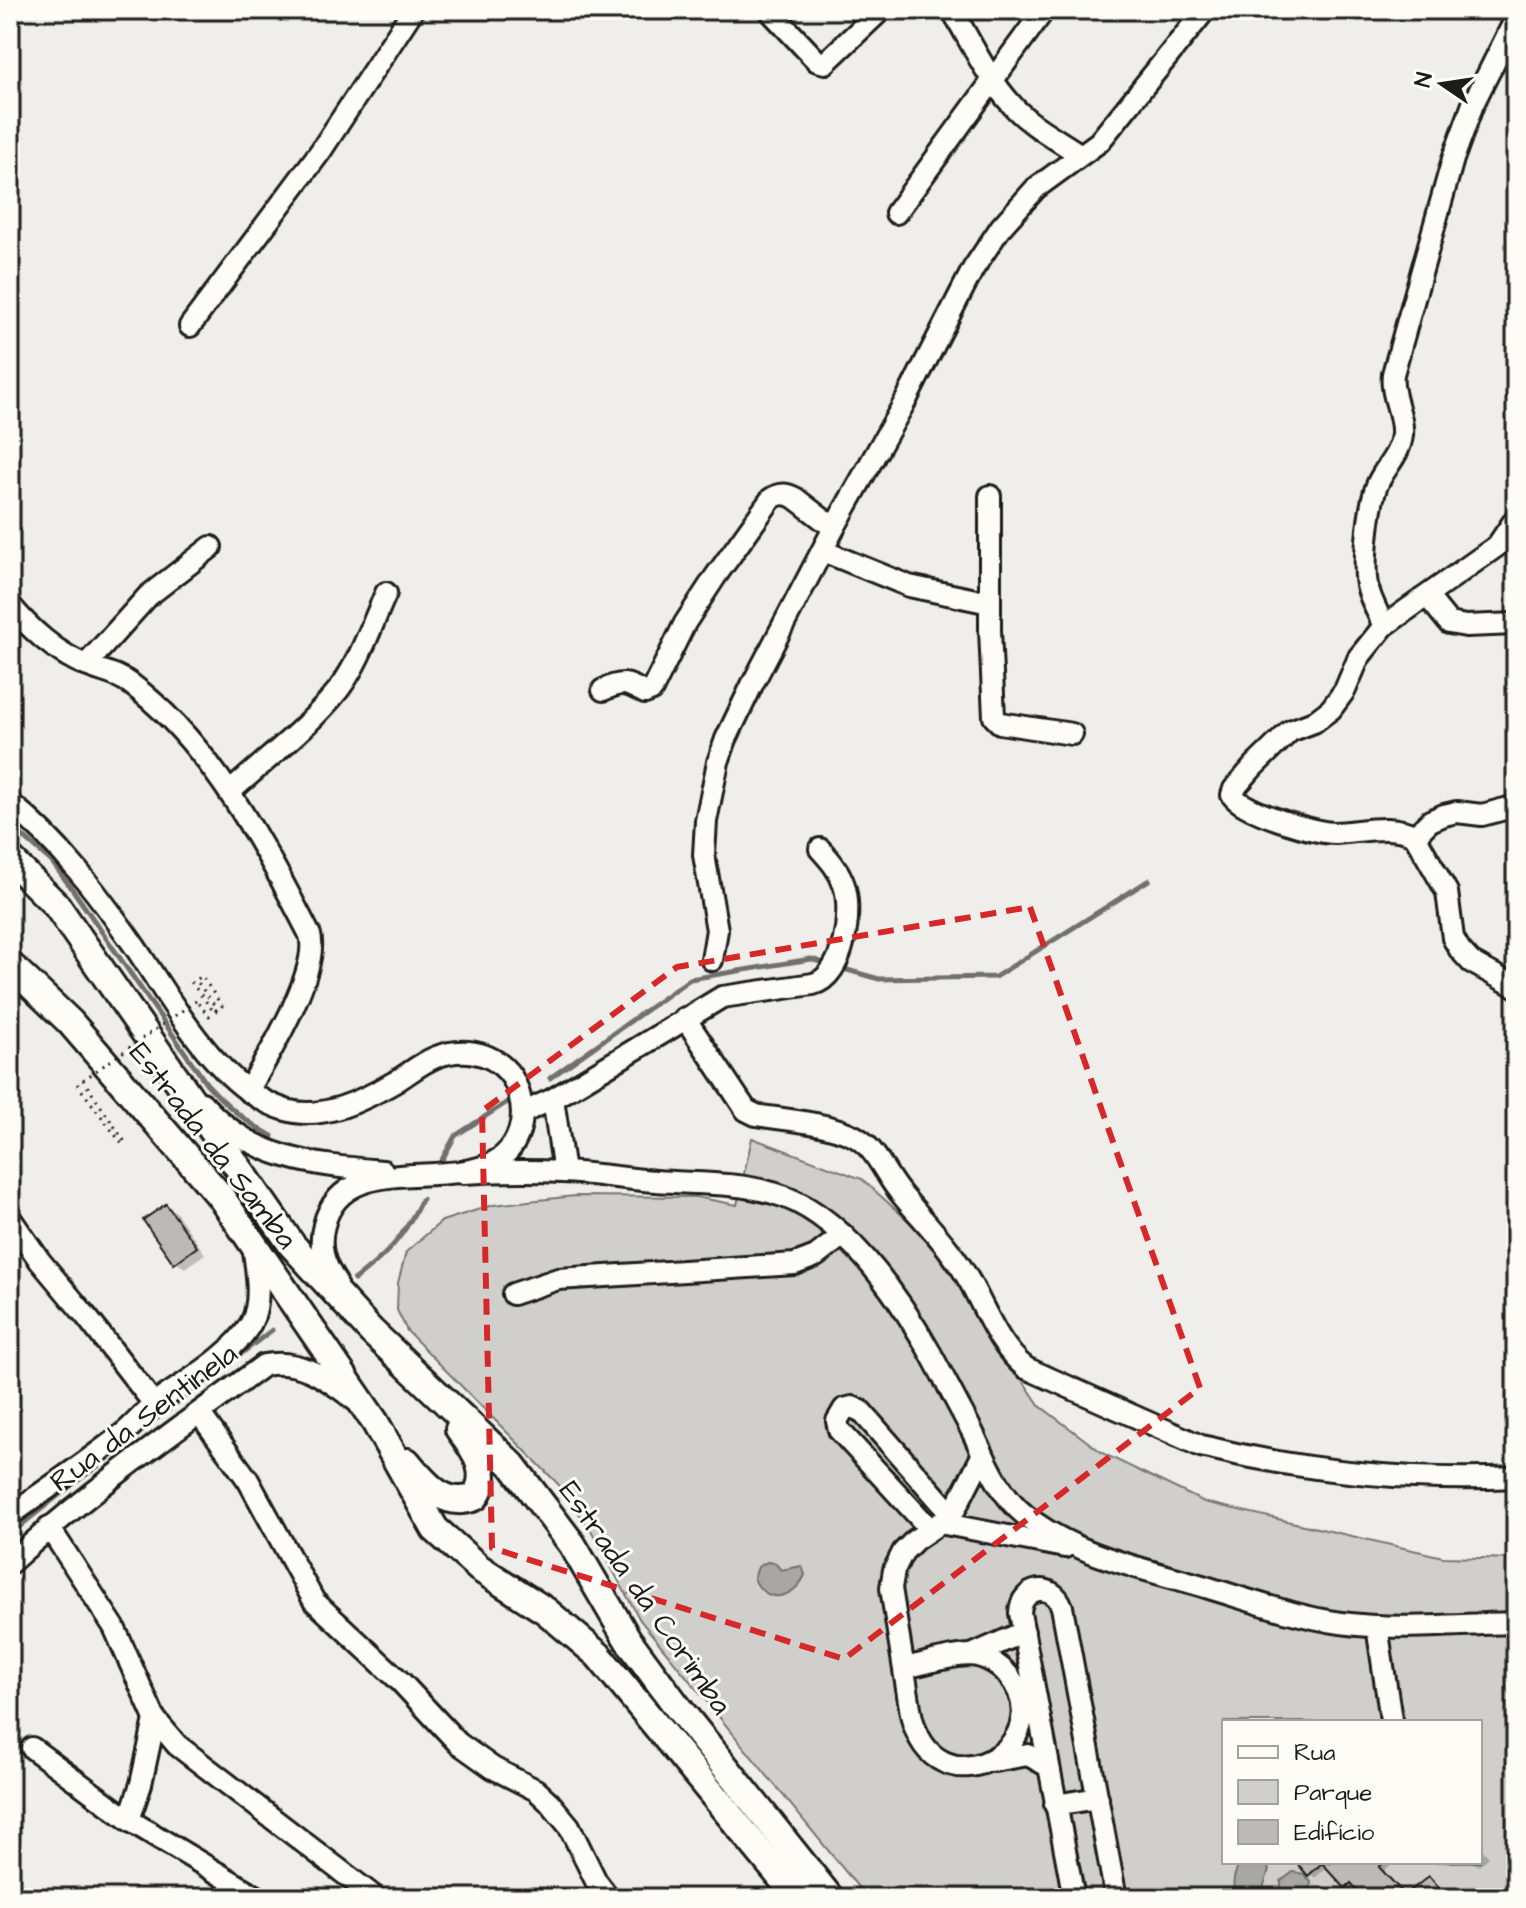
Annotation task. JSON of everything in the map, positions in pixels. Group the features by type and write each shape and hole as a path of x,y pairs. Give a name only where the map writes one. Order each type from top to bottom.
{"main road":[{"name":"Estrada da Samba","path":"10,859 57,906 271,1218 307,1263 371,1331 425,1382"},
{"path":"10,874 57,906"},
{"name":"Estrada da Samba","path":"10,965 70,1022 221,1197 370,1415"},
{"path":"370,1415 413,1470 439,1495 456,1501 475,1497 483,1483 481,1464 425,1382"},
{"name":"Estrada da Corimba","path":"425,1382 512,1465 555,1518 628,1640 830,1898"},
{"name":"Estrada da Corimba","path":"370,1415 435,1529 479,1568 546,1611 598,1655 798,1898"}],"street":[{"path":"190,326 320,152 413,10"},
{"path":"772,13 817,61 825,63 881,10"},
{"path":"952,10 993,81 1024,116 1079,154"},
{"path":"896,213 1044,10"},
{"path":"712,960 717,930 704,840 718,762 752,685 973,269 1001,227 1036,188 1099,142 1205,10"},
{"path":"1384,626 1368,587 1367,562 1377,483 1399,448 1403,433 1391,385 1393,374 1453,159 1473,104 1516,18"},
{"path":"603,690 627,682 645,693 652,690 685,623 776,495 795,498 834,528"},
{"path":"990,496 993,714 996,721 1072,734"},
{"path":"1516,518 1497,546 1384,626 1359,657 1345,690 1331,709 1314,722 1290,731 1254,766 1232,795 1242,806 1307,828 1333,833 1395,830 1415,836 1447,892 1453,938 1460,950 1471,962 1516,987"},
{"path":"86,665 148,596 211,547"},
{"path":"823,551 909,586 990,603"},
{"path":"230,792 340,687 386,593"},
{"path":"1428,597 1446,621 1453,624 1499,627 1516,624"},
{"path":"10,605 46,640 86,665 110,672 128,682 160,708 230,792 310,935 313,948 310,964 281,1033 248,1091"},
{"name":"Estrada da Samba","path":"10,803 72,865 99,898 184,1008 216,1060 248,1091 271,1106 308,1114 328,1110 377,1091 438,1056 473,1052 487,1056 510,1075 521,1101 522,1113 516,1136 502,1155 463,1173 382,1177 363,1182 341,1194 326,1217 321,1244 326,1267 371,1331"},
{"path":"1415,836 1430,821 1444,815 1457,812 1482,815 1516,806"},
{"path":"522,1113 553,1099 722,997 813,984 824,978 842,955 847,906 845,887 837,868 820,849"},
{"path":"685,1018 746,1110 756,1115 839,1130 855,1137 876,1154 900,1194 943,1241 960,1265 1007,1350 1026,1368 1201,1446 1230,1453 1387,1477 1516,1477"},
{"name":"Estrada da Samba","path":"165,1061 206,1107 229,1127 287,1159 313,1165 427,1174"},
{"path":"553,1099 564,1172"},
{"path":"463,1173 522,1170 689,1181 775,1193 801,1203 843,1235 886,1286 923,1340 999,1485 1023,1514 1055,1536 1089,1552"},
{"path":"10,1218 40,1261 154,1404"},
{"path":"513,1294 558,1279 795,1264 816,1256 843,1235"},
{"name":"Rua da Sentinela","path":"10,1515 101,1450 154,1404 235,1343 251,1323 257,1294 253,1244"},
{"name":"Rua da Sentinela","path":"10,1563 49,1527 145,1452 264,1365 296,1364 314,1372 370,1415"},
{"path":"941,1522 861,1411 852,1407 844,1409 837,1421 839,1430 941,1522 1089,1552 1323,1619 1377,1626 1516,1623"},
{"path":"200,1414 248,1480 314,1601 401,1682 458,1743 493,1768 536,1790 549,1802 569,1826 596,1881 609,1898"},
{"path":"983,1454 941,1522 903,1552 894,1570 891,1588 915,1733 925,1749 941,1761 959,1767 1028,1755 1048,1766"},
{"path":"49,1527 114,1627 155,1719 177,1745 376,1898"},
{"path":"1074,1898 1020,1613 1023,1599 1042,1589 1055,1594 1062,1607 1116,1898"},
{"path":"1377,1626 1388,1720"},
{"path":"904,1668 972,1655 1024,1632"},
{"path":"972,1655 1004,1669 1015,1683 1021,1699 1022,1716 1018,1734 1008,1748 995,1760 978,1766"},
{"path":"129,1820 145,1771 155,1719"},
{"path":"32,1748 129,1820 259,1898"},
{"path":"1055,1805 1098,1798"}],"path":[{"path":"77,1084 122,1144 125,1142 83,1080 184,1008 209,1016 222,1006 202,976 196,980 217,1009 214,1012 191,982"}],"highlighted area":[{"path":"1030,907 1200,1388 844,1659 492,1548 482,1111 677,967"}],"green space":[{"path":"752,1138 862,1179 927,1238 1040,1406 1104,1454 1204,1502 1443,1557 1516,1559 1516,1898 867,1898 640,1620 591,1530 558,1484 407,1331 397,1310 398,1283 406,1252 442,1221 493,1205 575,1196 696,1197 737,1205"}],"shaded area":[{"path":"767,1562 775,1563 781,1570 802,1566 805,1575 794,1590 772,1596 759,1587 754,1578 758,1567"},
{"path":"1240,1864 1265,1864 1269,1870 1263,1888 1270,1898 1235,1898 1236,1871"},
{"path":"1293,1872 1304,1874 1311,1882 1308,1898 1281,1897 1281,1881"}],"building":[{"path":"166,1204 197,1247 174,1264 143,1220"},
{"path":"1298,1864 1321,1864 1308,1876"},
{"path":"1323,1864 1383,1864 1379,1867 1405,1895 1429,1876 1444,1893 1439,1898 1364,1898 1351,1883 1345,1888"}],"waterway":[{"path":"10,825 51,861 206,1083 236,1112 272,1136"},
{"path":"840,968 879,979 995,977 1149,880"},
{"path":"550,1078 690,979 811,959 830,965"},
{"path":"438,1167 455,1136 509,1101"},
{"path":"354,1280 394,1244 422,1199"},
{"path":"225,1366 272,1330"},
{"path":"143,1429 208,1379"},
{"path":"10,1534 84,1475"}]}
